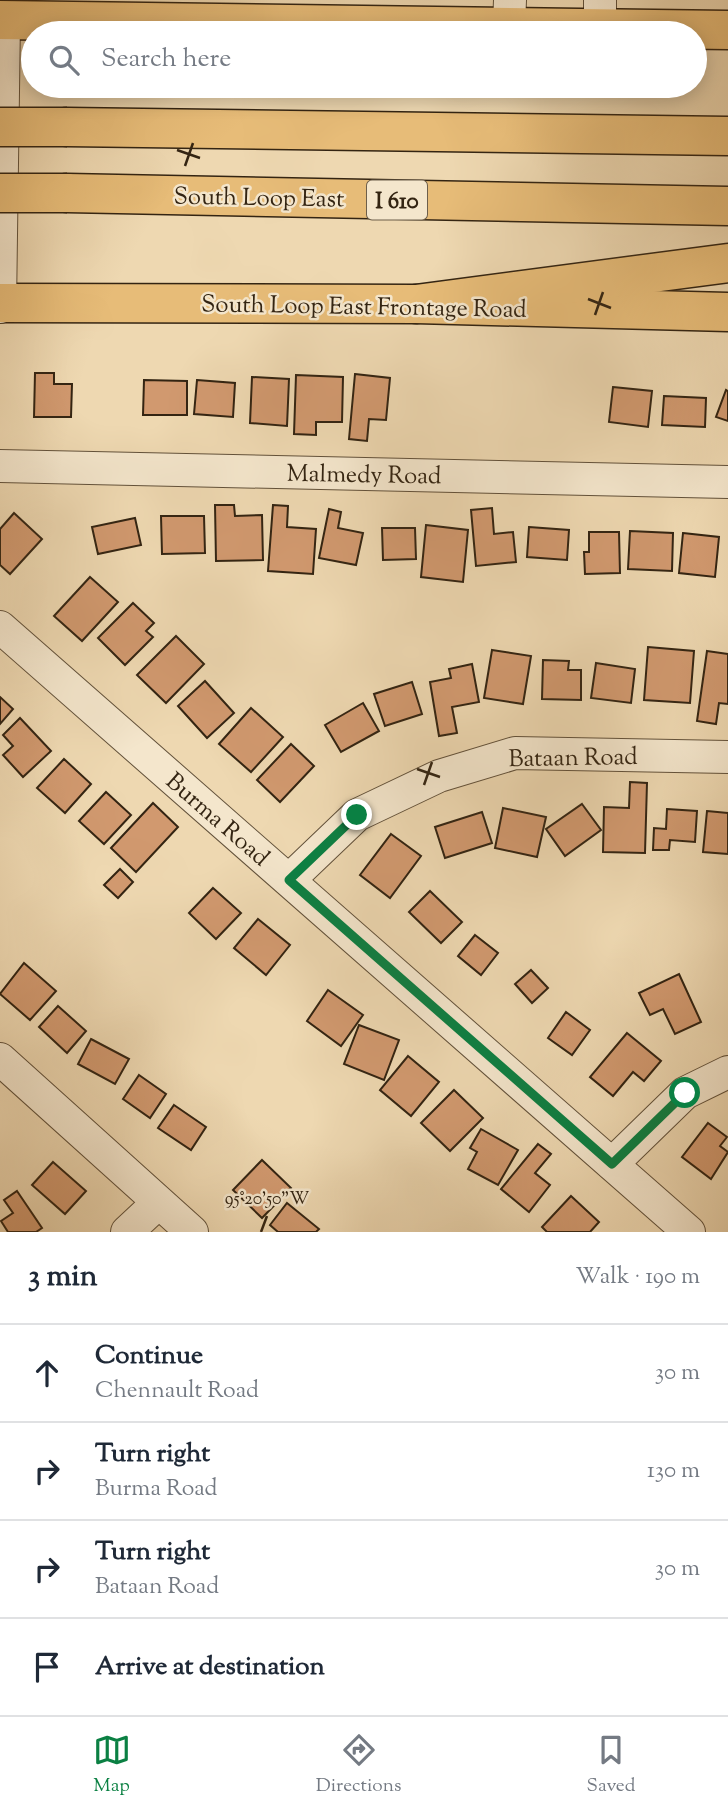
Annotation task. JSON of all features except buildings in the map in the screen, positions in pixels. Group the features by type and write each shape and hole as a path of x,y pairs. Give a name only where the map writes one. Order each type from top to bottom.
{"main road":[{"path":"2,20 396,12 600,14 656,21"},
{"path":"707,27 728,30"},
{"path":"0,127 728,136"},
{"name":"South Loop East","path":"0,193 728,206"},
{"path":"416,304 728,263"},
{"name":"South Loop East Frontage Road","path":"0,304 416,304 728,312"}],"street":[{"path":"0,304 2,20"},
{"name":"Malmedy Road","path":"0,466 728,482"},
{"name":"Burma Road","path":"0,627 690,1232"},
{"name":"Bataan Road","path":"289,880 357,815 439,776 515,753 728,757"},
{"path":"0,1059 192,1232"},
{"path":"612,1164 685,1093 728,1072"},
{"path":"127,1232 158,1203"}],"route":[{"path":"357,815 289,880 612,1164 685,1093"}]}
